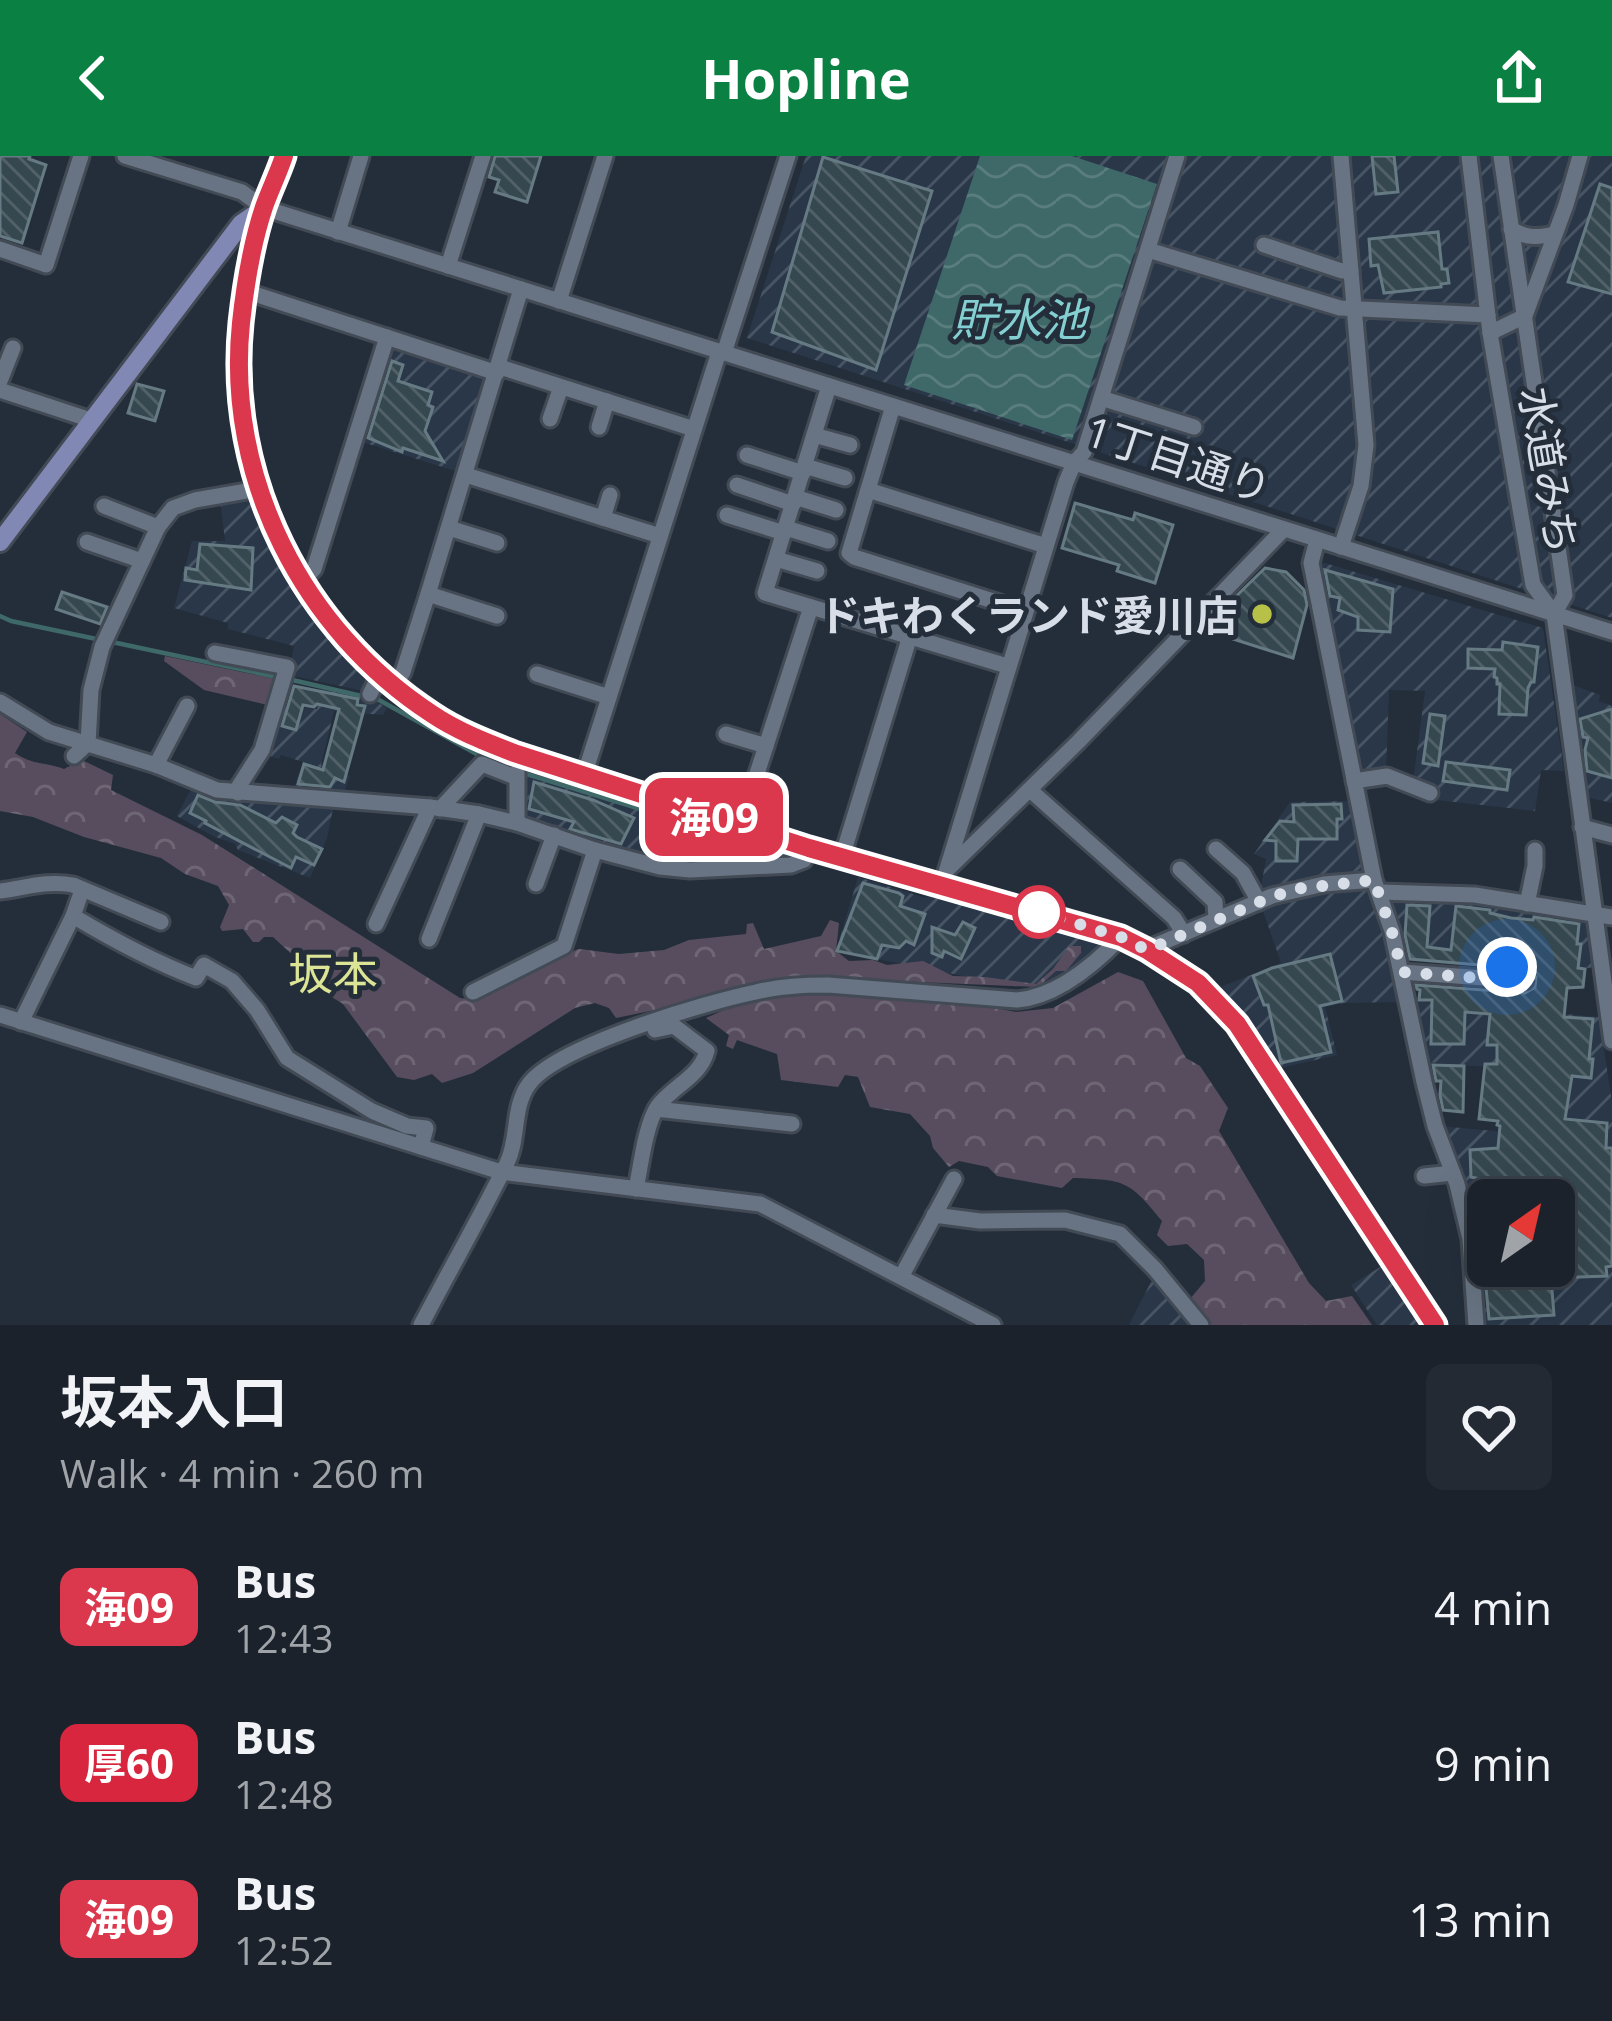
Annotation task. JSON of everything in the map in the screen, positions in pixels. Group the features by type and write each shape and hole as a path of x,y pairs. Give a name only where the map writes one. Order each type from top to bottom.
{"main road":[{"path":"284,156 264,208 245,291 239,355 241,404 258,489 284,552 340,635 432,714 518,767 584,776 809,848 944,877 1147,950 1198,983 1237,1024 1435,1325"},
{"path":"0,542 241,224 264,208"}],"street":[{"path":"0,249 46,265 80,156"},
{"path":"271,156 278,177"},
{"path":"338,232 361,156"},
{"path":"448,266 483,156"},
{"path":"559,301 605,156"},
{"path":"584,776 694,429 788,156"},
{"path":"1341,156 1366,445 1361,486 1341,548"},
{"name":"水道みち","path":"1469,156 1490,333 1533,585 1554,614 1564,595 1501,156"},
{"path":"1490,333 1526,316 1580,156"},
{"name":"1丁目通り","path":"130,157 242,192 264,208 338,232 1612,632"},
{"path":"944,877 1007,666 1074,463 1084,452 1174,157"},
{"path":"1511,229 1539,238 1554,234"},
{"path":"1264,245 1284,246 1342,271 1351,270"},
{"path":"1148,250 1340,308 1488,315"},
{"path":"370,694 403,671 521,290"},
{"path":"245,291 694,429"},
{"path":"302,582 314,569 387,337"},
{"path":"13,348 0,386 91,419"},
{"path":"829,386 765,593 1007,666"},
{"path":"550,419 561,387"},
{"path":"1101,398 1164,412 1194,427"},
{"path":"598,427 607,401"},
{"path":"893,406 850,553 981,591 1025,611"},
{"path":"814,435 850,445"},
{"path":"747,455 844,478"},
{"path":"466,475 660,536"},
{"path":"736,485 836,510"},
{"path":"74,756 88,743 91,690 105,641 158,527 187,498 258,489"},
{"path":"868,490 1004,526 1046,546"},
{"path":"603,518 610,494"},
{"path":"104,506 126,508 158,527"},
{"path":"727,515 828,541"},
{"path":"448,528 496,543"},
{"path":"944,877 1284,530"},
{"path":"1317,540 1311,563 1354,781 1435,1126 1470,1239 1476,1325"},
{"path":"87,542 142,561"},
{"path":"776,559 818,571"},
{"path":"428,594 497,616"},
{"path":"740,826 811,607"},
{"path":"1554,614 1582,827 1603,916 1612,1041"},
{"path":"842,856 910,636"},
{"path":"223,652 287,667 262,749 238,793"},
{"path":"537,674 609,697"},
{"path":"0,702 49,733 156,765 217,790 479,814 595,850 690,870 791,866 804,860 809,848"},
{"path":"156,765 187,706"},
{"path":"726,734 766,746"},
{"path":"376,924 435,808 482,764 518,767 517,823"},
{"path":"1354,781 1387,776 1430,793"},
{"path":"1030,790 1174,918 1184,934"},
{"path":"435,932 479,814"},
{"path":"1582,827 1612,835"},
{"path":"536,884 554,835"},
{"path":"1216,849 1243,873 1259,902"},
{"path":"473,992 565,946 595,850"},
{"path":"1527,904 1535,850"},
{"path":"1180,869 1215,902 1216,920"},
{"path":"0,891 58,882 160,922"},
{"path":"1147,950 1295,889 1377,886 1475,895 1603,916"},
{"path":"21,1022 74,916 82,890"},
{"path":"74,916 133,951 196,978 202,963 232,981 257,1010 286,1058 372,1112 426,1128 421,1147"},
{"path":"421,1325 508,1161 520,1100 544,1069 628,1029 754,992 798,985 1036,998 1051,992 1121,937"},
{"path":"1402,972 1506,973 1525,981"},
{"path":"0,1015 501,1172 760,1204 993,1325"},
{"path":"628,1029 641,1032 674,1026 707,1051 698,1073 678,1084 656,1109 636,1189"},
{"path":"656,1109 792,1124"},
{"path":"1424,1176 1453,1173"},
{"path":"901,1277 954,1179"},
{"path":"934,1215 980,1222 1065,1220 1120,1234 1201,1325"}],"shaded area":[{"path":"806,156 1612,156 1612,618 747,338"},
{"path":"389,340 490,372 462,473 359,441"},
{"path":"247,495 296,588 373,679 368,692 289,675 294,646 228,629 228,623 174,608 192,541 225,541 220,499"},
{"path":"1318,561 1543,628 1564,771 1541,770 1535,811 1437,800 1438,791 1413,782 1425,691 1389,690 1386,773 1360,776"},
{"path":"1570,684 1600,695 1599,701 1612,706 1612,803 1587,797"},
{"path":"321,688 387,708 383,715 334,711 321,765 350,776 343,795 292,793 303,762 263,754 278,705 317,709"},
{"path":"519,774 795,858 770,863 655,862 520,819"},
{"path":"193,785 334,804 327,838 310,878 238,850 235,844 177,816"},
{"path":"1353,801 1368,869 1362,878 1260,892 1266,859 1254,854 1290,802"},
{"path":"858,877 926,898 934,891 1104,941 1104,945 1047,988 836,951"},
{"path":"1366,884 1377,892 1404,1002 1325,1007 1337,1055 1281,1068 1218,988 1281,963 1261,905 1284,896"},
{"path":"1391,895 1453,897 1585,918 1592,968 1555,966 1479,950 1400,945 1386,902"},
{"path":"1412,1001 1599,1017 1612,1102 1612,1325 1480,1325 1475,1287 1575,1287 1575,1179 1467,1179 1467,1251 1439,1126 1517,1133 1522,1070 1427,1062"},
{"path":"1385,1264 1423,1325 1377,1325 1351,1285"},
{"path":"1155,1274 1200,1325 1129,1325"}],"green space":[{"path":"165,656 280,680 272,706 204,690 164,661"},
{"path":"0,714 27,732 15,753 21,757 64,769 82,760 113,775 111,790 202,835 460,998 469,999 579,949 619,954 664,950 689,940 746,934 747,924 753,923 764,949 821,936 830,920 839,923 836,951 849,961 887,965 923,961 953,976 1036,984 1069,946 1081,946 1081,953 1066,971 1056,971 1038,987 849,979 1016,1012 1053,1008 1118,972 1143,981 1186,1058 1200,1066 1228,1108 1219,1131 1309,1283 1326,1301 1352,1296 1372,1325 1207,1325 1190,1299 1205,1281 1204,1260 1187,1244 1168,1246 1157,1235 1162,1221 1133,1190 1115,1182 1073,1178 1062,1188 997,1176 988,1167 959,1161 949,1167 910,1114 870,1107 858,1077 845,1075 838,1087 781,1080 777,1054 737,1040 733,1049 726,1046 729,1035 706,1018 726,1009 723,996 616,1018 609,1008 595,1003 575,1008 473,1073 442,1083 432,1074 414,1080 397,1077 343,1004 314,986 311,972 273,937 253,942 243,929 222,931 229,905 218,886 185,874 161,858 0,811"}],"water":[{"name":"貯水池","path":"980,156 1072,156 1157,184 1072,440 904,385"}],"building":[{"path":"0,156 30,156 46,165 22,243 0,236"},
{"path":"495,156 541,156 527,202 495,192 499,180 489,177"},
{"path":"1372,156 1394,156 1398,192 1376,194"},
{"path":"823,157 932,191 876,370 772,332"},
{"path":"1600,184 1612,188 1612,294 1568,282"},
{"path":"1438,232 1442,269 1447,269 1449,283 1384,293 1378,265 1371,266 1369,239"},
{"path":"392,361 403,365 398,381 432,392 428,405 433,407 425,431 443,461 368,438"},
{"path":"137,384 164,391 155,421 128,413"},
{"path":"1075,503 1133,520 1135,513 1173,525 1155,583 1117,571 1119,565 1062,548"},
{"path":"200,544 253,548 251,590 185,580 186,568 197,570"},
{"name":"ドキわくランド愛川店","path":"1265,568 1286,572 1304,590 1307,605 1293,658 1217,634 1218,614"},
{"path":"1325,570 1393,589 1390,632 1358,630 1358,617 1338,610 1340,598 1330,596"},
{"path":"62,592 107,607 100,624 56,609"},
{"path":"1503,642 1538,647 1526,715 1499,714 1500,684 1495,669 1468,668 1468,649 1502,650"},
{"path":"294,686 358,699 357,705 365,706 344,782 335,778 330,787 298,784 304,764 323,770 339,709 303,705 296,730 282,726"},
{"path":"1612,709 1612,778 1587,771 1588,738 1583,737 1580,719"},
{"path":"1430,714 1445,716 1438,766 1423,763"},
{"path":"1446,762 1510,770 1507,790 1443,781"},
{"path":"534,782 634,818 621,844 570,829 574,822 529,809"},
{"path":"198,795 240,805 276,823 282,817 297,825 293,833 297,837 322,849 314,865 296,857 291,868 205,823 190,813"},
{"path":"1341,804 1337,839 1298,839 1297,861 1276,861 1276,841 1265,840 1280,821 1294,822 1293,805"},
{"path":"679,825 750,848 748,855 690,858 665,853"},
{"path":"863,883 899,893 903,896 900,906 925,914 914,945 906,941 899,948 882,945 877,959 837,951"},
{"path":"1407,905 1430,906 1427,947 1451,950 1456,906 1511,918 1579,924 1578,968 1585,969 1583,987 1567,988 1564,1017 1593,1019 1589,1059 1593,1059 1591,1078 1572,1076 1565,1119 1607,1123 1606,1148 1612,1148 1612,1266 1606,1267 1607,1276 1575,1277 1575,1179 1471,1177 1470,1150 1498,1148 1498,1121 1479,1119 1485,1064 1497,1064 1497,1045 1487,1045 1490,1014 1465,1012 1464,1044 1431,1044 1432,1000 1419,1000 1416,985 1525,993 1535,987 1536,977 1526,969 1410,959 1405,935"},
{"path":"963,922 975,928 961,959 944,951 942,957 932,953 932,927 955,935"},
{"path":"1330,954 1342,1001 1320,1006 1331,1052 1281,1063 1268,1005 1253,976"},
{"path":"1433,1065 1464,1066 1463,1112 1443,1110 1441,1081 1436,1081"},
{"path":"1486,1287 1552,1287 1554,1315 1489,1319"}],"waterway":[{"path":"0,616 101,640"},
{"path":"112,642 277,677"},
{"path":"288,679 379,700 482,757"},
{"path":"520,772 790,855"}],"bus line":[{"name":"海09","path":"284,156 264,208 245,291 239,355 241,404 258,489 270,521 302,582 340,635 432,714 514,753 809,848 1121,937 1175,967 1198,983 1237,1024 1435,1325"}],"place":[{"name":"ドキわくランド愛川店","path":"1262,614"}],"district":[{"name":"坂本","path":"333,972"}],"route":[{"path":"1039,912 1121,937 1147,950 1295,889 1374,880 1402,972 1506,980 1507,967"}]}
